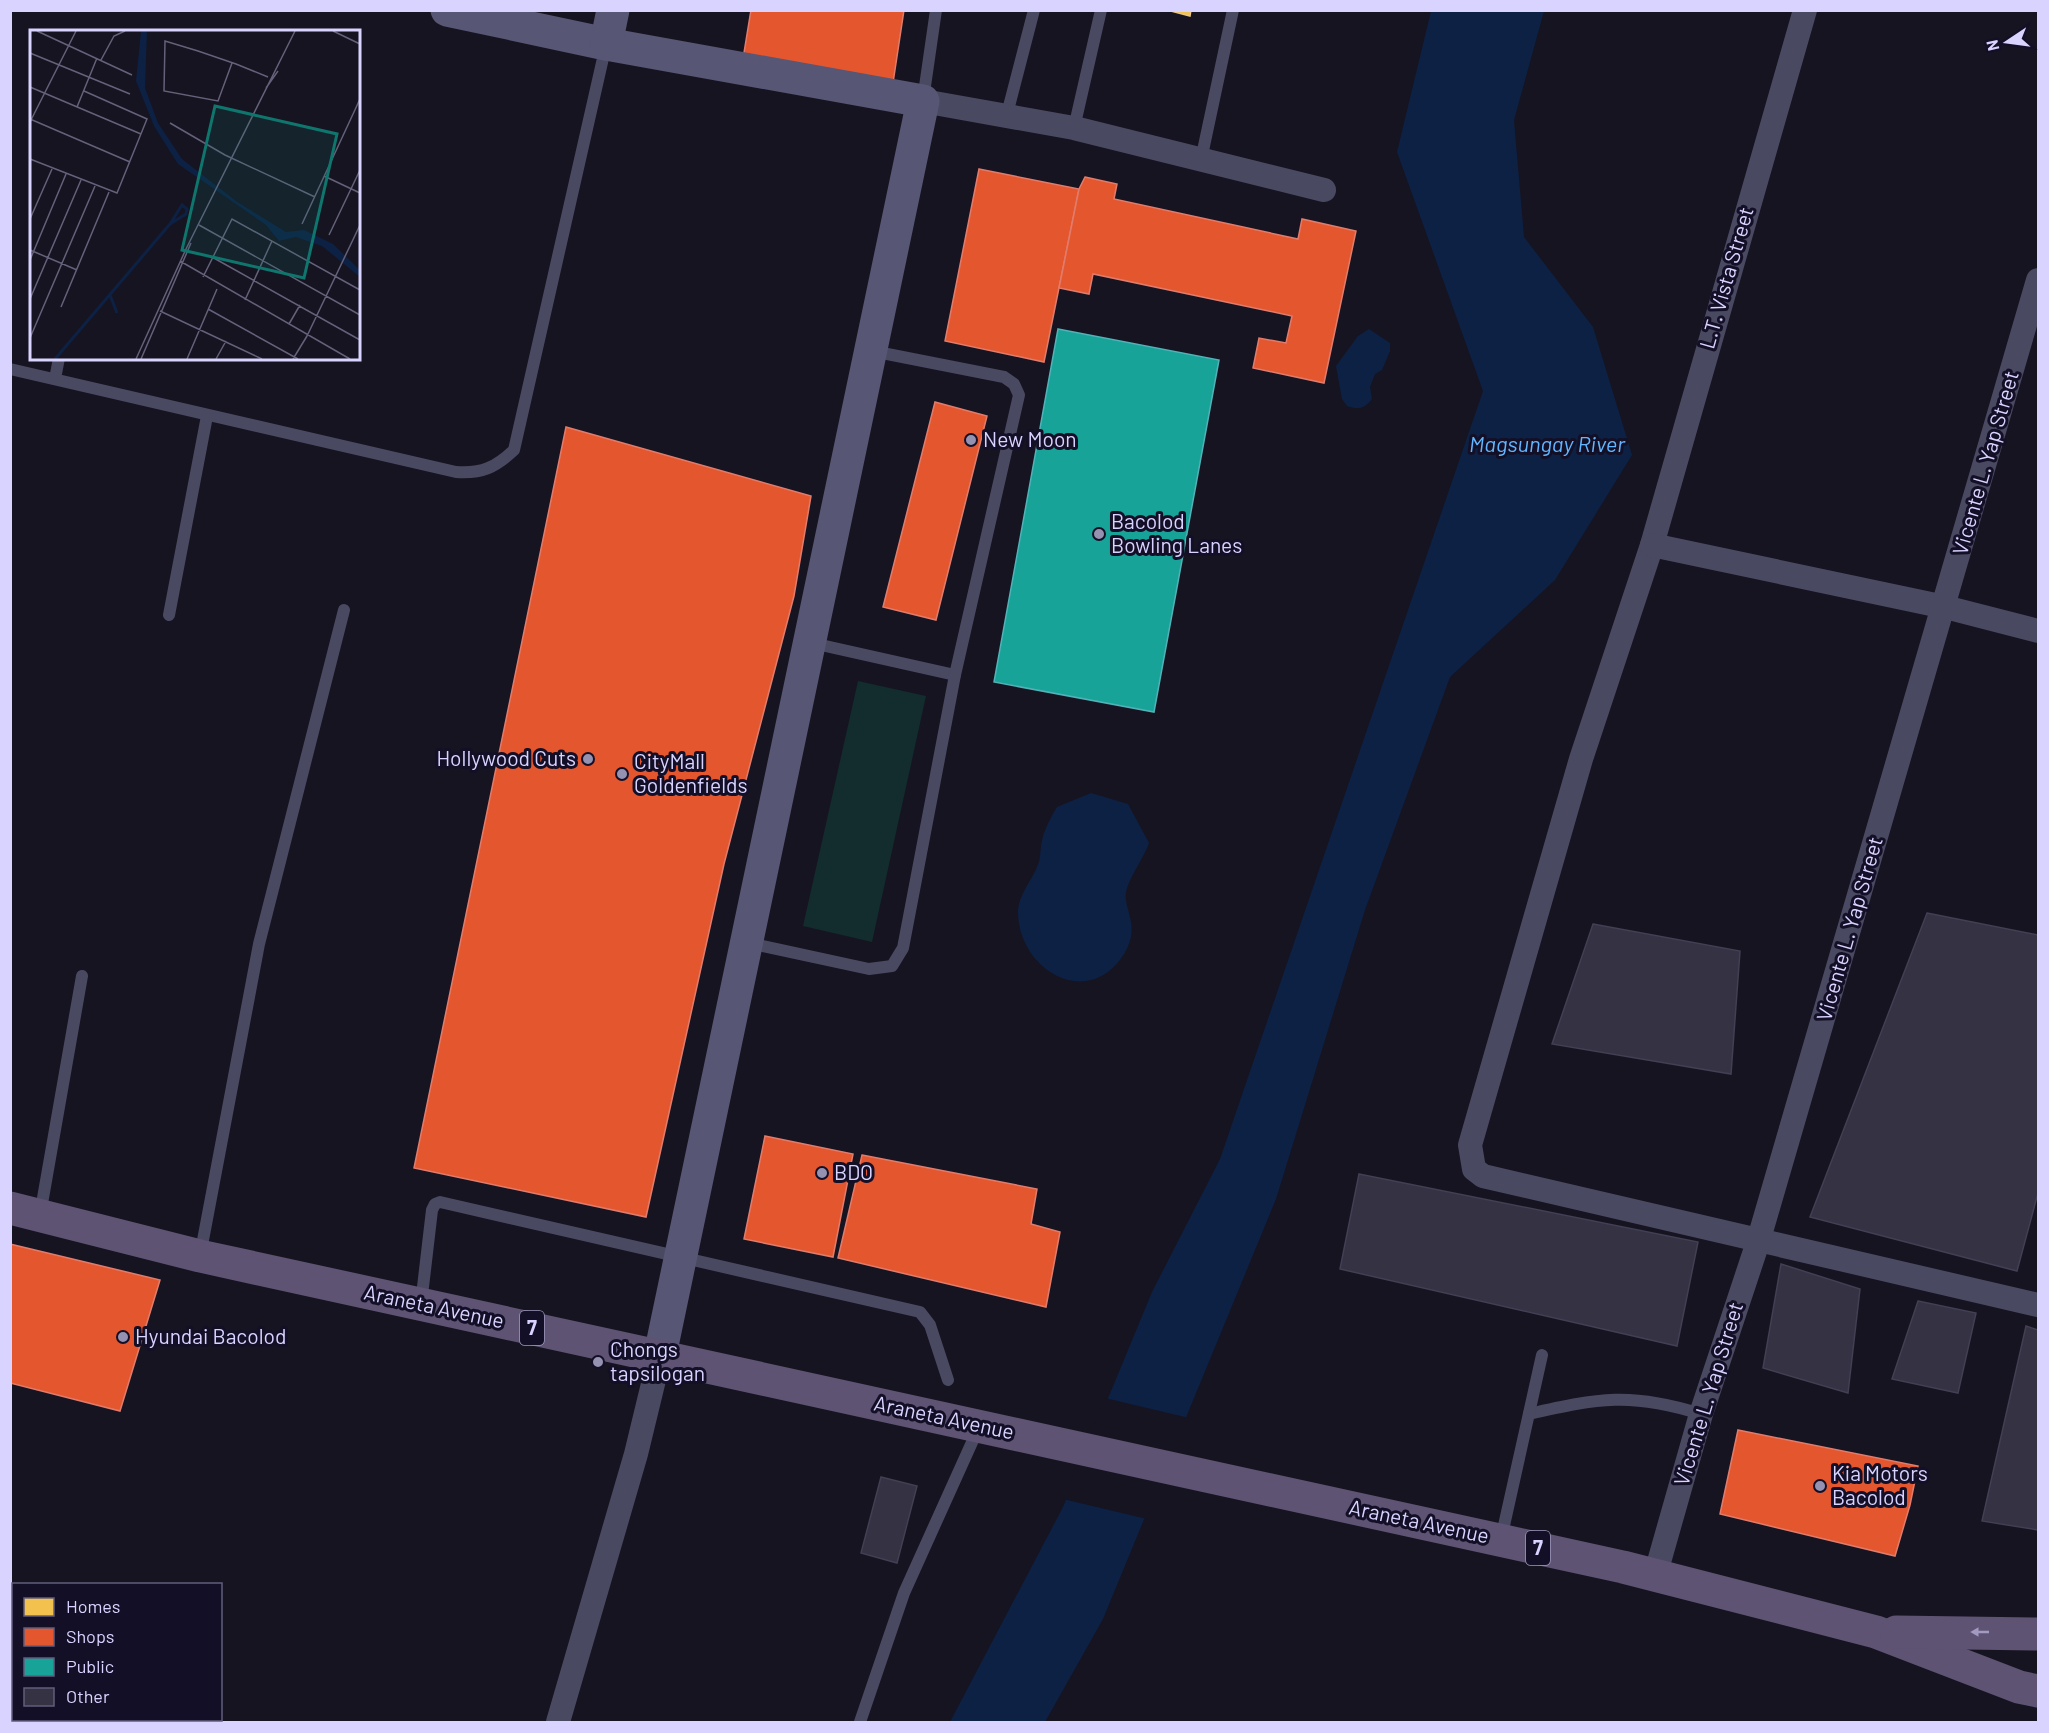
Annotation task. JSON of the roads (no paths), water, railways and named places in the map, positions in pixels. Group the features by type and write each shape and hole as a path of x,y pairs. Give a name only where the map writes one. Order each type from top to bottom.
{"main road":[{"name":"Araneta Avenue","path":"25,1212 200,1256 1623,1567 1876,1632 2019,1687 2038,1691"},
{"name":"Araneta Avenue","path":"1876,1632 2038,1634"}],"street":[{"path":"447,10 606,44 1007,114 1074,128 1324,189"},
{"path":"606,44 613,10"},
{"name":"L.T. Vista Street","path":"1805,10 1652,545 1581,759 1470,1145 1471,1159 1473,1169 1483,1176 1758,1242 2038,1305"},
{"path":"558,1722 636,1454 660,1355 923,101"},
{"name":"Vicente L. Yap Street","path":"1654,1576 1701,1414 1758,1242 1945,608 2038,280"},
{"path":"1652,545 2038,630"}],"lane":[{"path":"923,101 936,10"},
{"path":"1007,114 1034,10"},
{"path":"1074,128 1101,10"},
{"path":"1201,160 1233,10"},
{"path":"10,369 456,472 474,474 489,470 514,450 606,44"},
{"path":"748,943 869,969 892,966 903,948 955,675 1019,395 1014,384 1004,377 871,351"},
{"path":"55,379 59,360"},
{"path":"169,615 207,416"},
{"path":"200,1256 260,944 344,610"},
{"path":"811,643 955,675"},
{"path":"25,1212 82,976"},
{"path":"421,1305 432,1210 435,1204 440,1202 920,1312 930,1324 948,1380"},
{"path":"1500,1540 1542,1355"},
{"path":"1529,1414 1597,1399 1631,1398 1701,1414"},
{"path":"860,1722 904,1593 978,1427"}],"water":[{"name":"Magsungay River","path":"1431,11 1544,11 1514,120 1524,237 1593,327 1632,455 1555,580 1450,677 1365,910 1276,1199 1103,1619 1045,1722 950,1722 1063,1507 1152,1292 1220,1159 1483,391 1397,152"},
{"path":"1369,329 1390,343 1390,351 1382,370 1375,374 1370,387 1372,399 1361,408 1354,408 1347,406 1342,399 1336,366 1358,336"},
{"path":"1091,793 1128,804 1149,843 1127,888 1126,902 1132,934 1124,954 1109,971 1092,980 1075,981 1058,976 1042,966 1030,951 1021,933 1018,913 1022,894 1038,864 1045,831 1057,807"}],"place":[{"name":"New Moon","path":"971,440"},
{"name":"Bacolod Bowling Lanes","path":"1099,534"},
{"name":"Hollywood Cuts","path":"588,759"},
{"name":"CityMall Goldenfields","path":"622,774"},
{"name":"BDO","path":"822,1173"},
{"name":"Hyundai Bacolod","path":"123,1337"},
{"name":"Chongs tapsilogan","path":"598,1362"},
{"name":"Kia Motors Bacolod","path":"1820,1486"}]}
